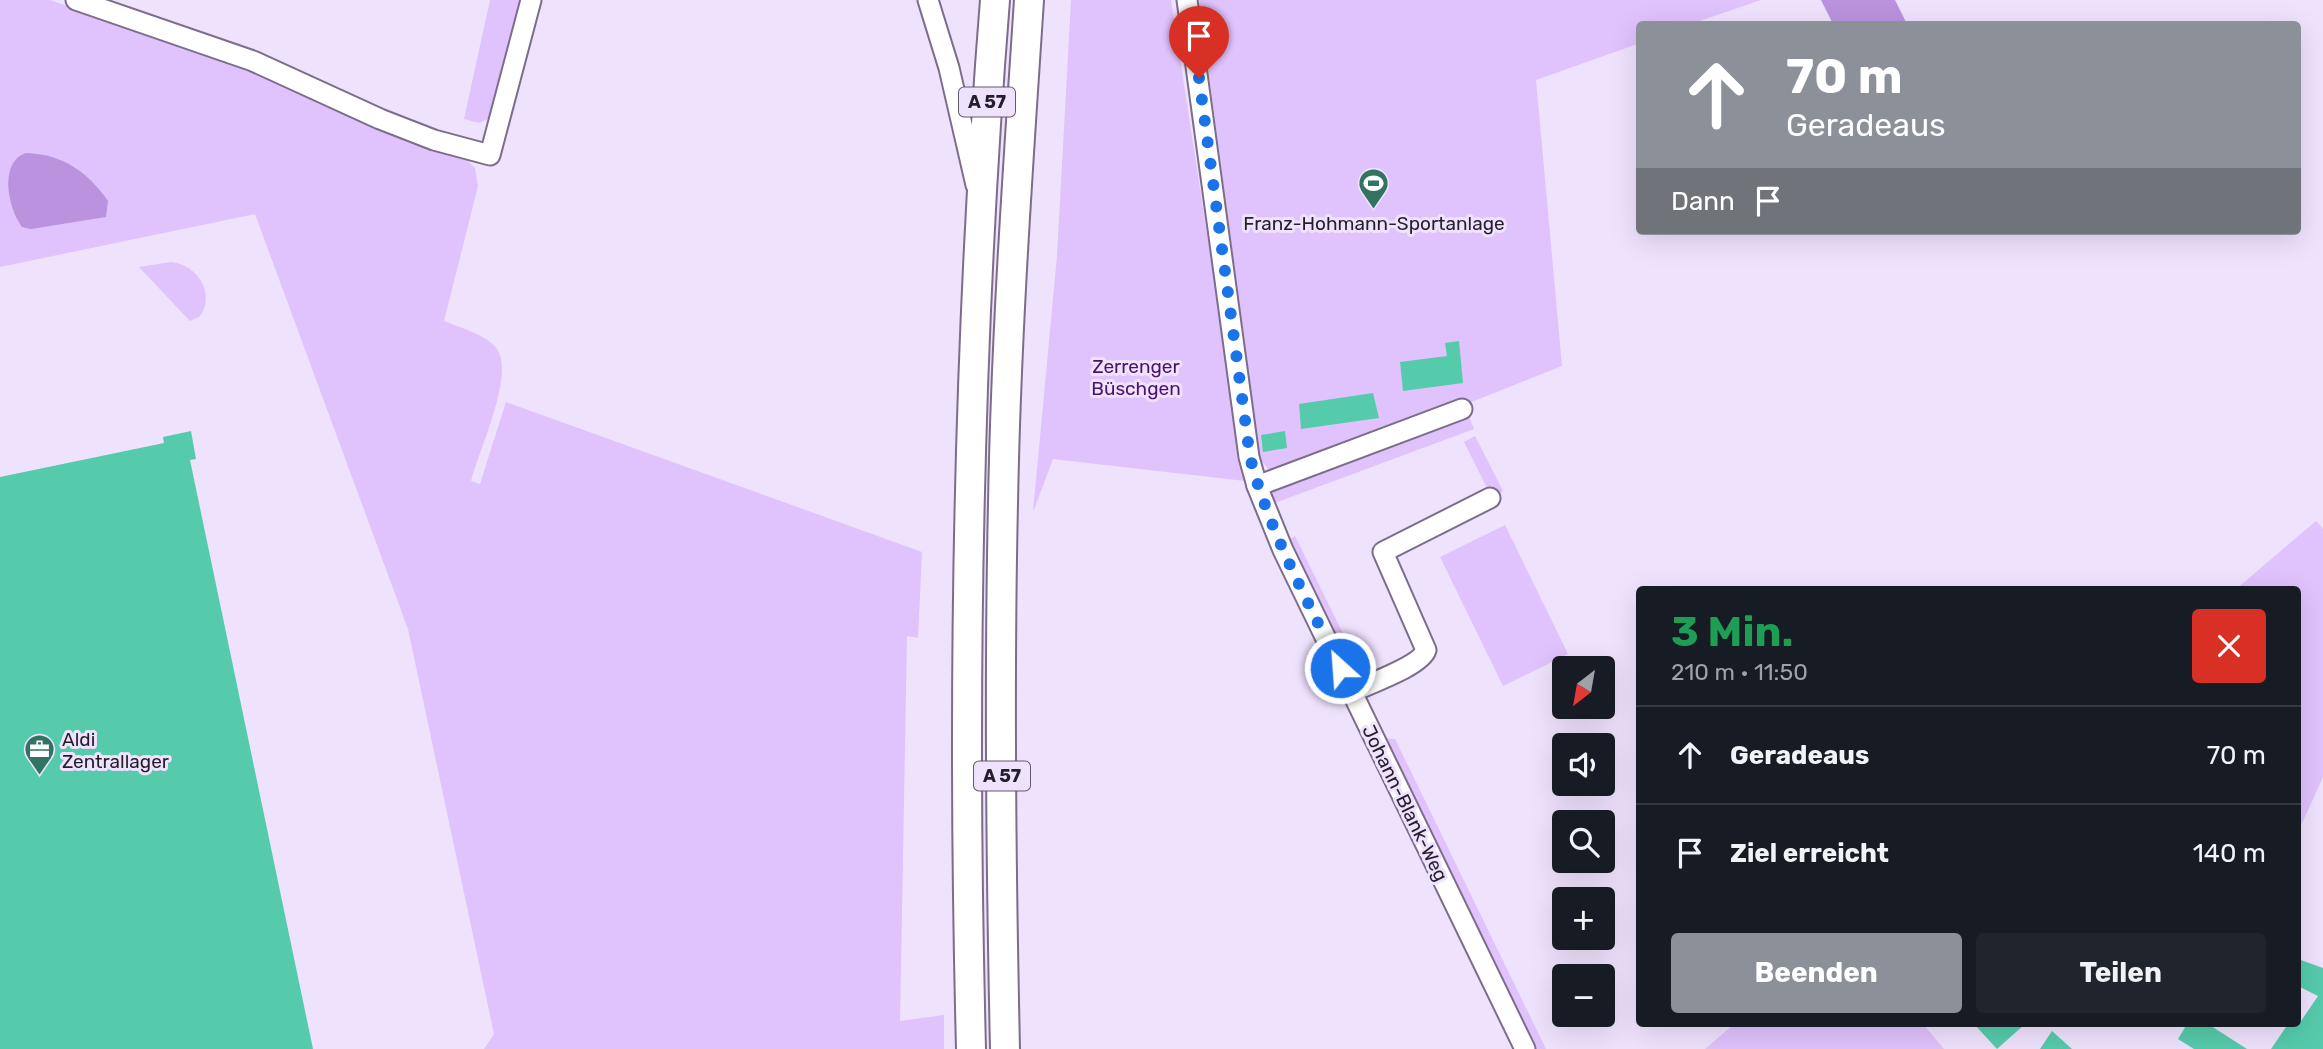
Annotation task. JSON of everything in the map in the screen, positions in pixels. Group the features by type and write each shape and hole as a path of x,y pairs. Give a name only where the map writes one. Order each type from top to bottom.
{"highway":[{"name":"A 57","path":"971,1049 967,875 969,501 981,205 995,0"},
{"name":"A 57","path":"1005,1049 1001,876 1003,503 1012,267 1029,0"}],"street":[{"path":"76,0 253,61 380,120 434,140 490,155 531,0"},
{"path":"928,0 949,68 981,205"},
{"name":"Johann-Blank-Weg","path":"1187,0 1250,457 1257,486 1283,550 1525,1049"},
{"path":"1257,486 1462,409"},
{"path":"1352,692 1412,664 1424,656 1426,650 1383,552 1490,498"}],"green space":[{"path":"0,0 50,0 249,67 375,127 466,159 475,168 478,186 444,321 480,335 492,344 501,361 502,377 499,395 471,481 480,484 506,402 922,552 918,638 907,636 900,1021 944,1015 944,1049 484,1049 494,1034 408,629 255,214 0,267"},
{"path":"490,0 525,0 492,117 479,123 464,119"},
{"name":"Zerrenger Büschgen","path":"1071,0 1171,0 1245,481 1053,459 1033,512 1057,256"},
{"name":"Franz-Hohmann-Sportanlage","path":"1199,0 1761,0 1700,21 1636,21 1636,44 1536,80 1562,366 1464,405 1474,429 1272,504 1273,475 1260,459"},
{"path":"171,262 189,268 202,282 205,290 204,308 199,317 190,321 139,267"},
{"path":"1475,436 1503,491 1491,496 1464,442"},
{"path":"2316,521 2323,529 2323,777 2301,825 2301,586 2240,586"},
{"path":"1505,525 1568,654 1552,656 1552,662 1503,686 1440,557"},
{"path":"1295,536 1357,662 1348,666 1288,540"},
{"path":"1383,738 1395,739 1546,1049 1533,1049"},
{"path":"1731,1027 1926,1027 1944,1049 1705,1049"}],"shaded area":[{"path":"1821,0 1895,0 1906,21 1832,21"},
{"path":"26,153 51,157 83,173 108,201 106,217 31,229 22,227 12,207 8,185 12,165"}],"building":[{"path":"1459,341 1463,383 1403,391 1400,362 1447,356 1445,343"},
{"path":"1373,393 1379,418 1301,429 1299,404"},
{"path":"191,431 196,459 190,460 313,1049 0,1049 0,477 164,443 163,437"},
{"path":"1285,431 1287,448 1263,452 1261,435"},
{"path":"2301,960 2323,968 2323,1049 2271,1049 2286,1027 2301,1027 2301,1021 2318,996 2301,988"},
{"path":"1977,1027 2022,1027 1997,1049"},
{"path":"2185,1027 2213,1027 2247,1049 2194,1049 2178,1039"},
{"path":"2052,1031 2072,1049 2040,1049"}],"place":[{"name":"Franz-Hohmann-Sportanlage","path":"1374,211"},
{"name":"Aldi Zentrallager","path":"39,777"}],"route":[{"path":"1199,78 1250,457 1257,486 1283,550 1340,668"}]}
